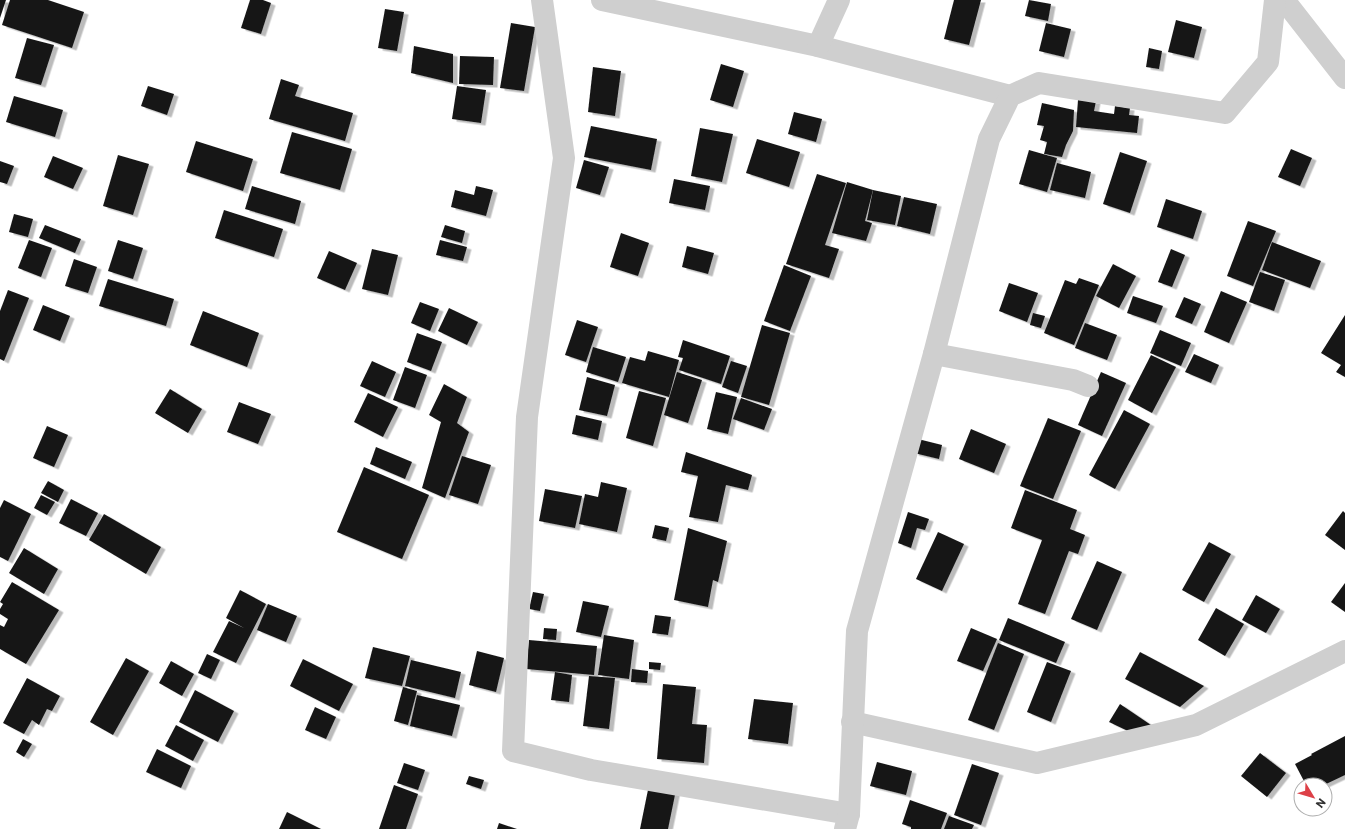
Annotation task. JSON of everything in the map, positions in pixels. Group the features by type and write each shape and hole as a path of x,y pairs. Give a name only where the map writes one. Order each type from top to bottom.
{"street":[{"path":"542,0 564,158 527,417 513,751 590,770 847,822 857,631 934,354 989,139 1010,96"},
{"path":"602,0 818,46 1010,96 1039,83 1226,113 1268,62 1275,0"},
{"path":"818,46 839,0"},
{"path":"1296,5 1345,78"},
{"path":"934,354 1073,380 1088,386"},
{"path":"852,722 1037,763 1196,725 1345,651"}],"building":[{"path":"0,0 6,0 0,18"},
{"path":"10,0 48,0 84,12 72,48 2,25"},
{"path":"250,0 263,0 271,3 261,34 241,28"},
{"path":"954,0 981,0 969,45 944,39"},
{"path":"1029,0 1051,4 1048,21 1025,16"},
{"path":"385,9 404,12 397,51 378,48"},
{"path":"1176,20 1202,27 1194,58 1168,52"},
{"path":"511,23 535,27 524,91 500,88"},
{"path":"1046,23 1071,29 1064,57 1039,51"},
{"path":"27,38 54,45 41,85 15,78"},
{"path":"414,46 453,54 453,83 411,73"},
{"path":"1149,48 1162,51 1159,69 1146,67"},
{"path":"460,56 494,57 493,85 459,84"},
{"path":"721,64 744,71 733,107 710,100"},
{"path":"593,67 621,71 615,116 588,112"},
{"path":"281,79 299,85 295,96 353,113 345,141 269,119"},
{"path":"148,86 174,94 167,115 141,106"},
{"path":"457,86 486,90 481,123 452,119"},
{"path":"14,96 63,110 55,137 6,122"},
{"path":"1078,100 1096,101 1094,111 1114,114 1115,106 1130,108 1129,115 1139,116 1137,133 1076,127"},
{"path":"1042,103 1074,110 1073,131 1062,157 1044,154 1047,142 1040,140 1044,126 1037,125"},
{"path":"794,112 822,119 816,142 788,134"},
{"path":"591,126 657,139 651,170 584,157"},
{"path":"700,128 733,134 722,182 691,176"},
{"path":"292,132 352,149 340,190 280,173"},
{"path":"757,139 800,152 789,187 746,173"},
{"path":"196,141 253,159 243,191 186,172"},
{"path":"1291,149 1312,158 1300,186 1278,177"},
{"path":"1029,150 1057,158 1047,192 1019,184"},
{"path":"1120,152 1147,161 1130,213 1103,204"},
{"path":"118,155 149,164 133,215 103,206"},
{"path":"53,156 83,168 73,189 44,177"},
{"path":"584,160 609,167 600,195 576,188"},
{"path":"0,161 14,166 7,184 0,182"},
{"path":"1057,163 1091,172 1085,198 1050,190"},
{"path":"817,174 846,183 825,245 839,249 829,278 786,264"},
{"path":"674,179 710,186 705,210 669,203"},
{"path":"847,182 873,190 865,221 872,223 866,241 832,233"},
{"path":"252,186 301,201 295,224 245,209"},
{"path":"476,186 493,190 486,216 451,207 455,190 474,195"},
{"path":"873,190 901,196 895,225 867,220"},
{"path":"904,197 937,204 930,234 897,226"},
{"path":"1166,199 1202,211 1193,239 1157,227"},
{"path":"224,210 283,229 274,257 215,238"},
{"path":"14,214 33,219 28,237 9,232"},
{"path":"1248,221 1276,231 1253,286 1227,276"},
{"path":"45,225 81,239 75,253 39,238"},
{"path":"445,225 465,231 462,243 441,237"},
{"path":"621,233 649,243 638,276 610,267"},
{"path":"29,240 52,248 41,277 18,268"},
{"path":"118,240 143,248 133,279 108,271"},
{"path":"440,240 467,247 463,261 436,255"},
{"path":"1272,242 1321,261 1310,288 1262,270"},
{"path":"687,246 714,253 708,274 682,267"},
{"path":"372,249 398,255 388,295 362,289"},
{"path":"1171,249 1185,255 1172,287 1158,282"},
{"path":"329,251 357,263 345,290 317,278"},
{"path":"74,259 97,267 88,293 65,286"},
{"path":"1113,264 1136,276 1119,308 1096,296"},
{"path":"784,265 811,276 790,331 764,321"},
{"path":"1260,272 1285,280 1274,311 1249,302"},
{"path":"1079,278 1099,285 1074,345 1044,333 1065,280 1076,284"},
{"path":"108,279 174,299 166,326 99,306"},
{"path":"1009,283 1038,293 1027,322 999,311"},
{"path":"8,290 29,298 4,361 0,359 0,311"},
{"path":"1221,291 1247,302 1229,343 1204,332"},
{"path":"1133,296 1163,306 1156,323 1127,313"},
{"path":"1184,297 1201,304 1192,324 1175,317"},
{"path":"420,302 439,309 430,331 411,323"},
{"path":"43,305 70,316 60,341 33,330"},
{"path":"449,308 478,322 467,345 438,331"},
{"path":"203,311 259,333 247,367 190,345"},
{"path":"1033,313 1045,316 1041,328 1030,325"},
{"path":"1345,315 1345,377 1336,372 1341,365 1321,353"},
{"path":"577,320 598,327 586,362 565,355"},
{"path":"1085,323 1117,335 1107,360 1075,348"},
{"path":"762,325 790,333 769,405 741,397"},
{"path":"1160,330 1191,343 1181,366 1150,353"},
{"path":"417,333 442,342 431,371 407,362"},
{"path":"683,340 730,356 721,384 679,370 683,358 678,357"},
{"path":"593,347 626,357 618,382 586,372"},
{"path":"648,351 679,360 669,397 622,383 630,357 645,361"},
{"path":"1194,354 1219,365 1211,383 1185,372"},
{"path":"1151,355 1176,367 1152,413 1128,400"},
{"path":"372,361 396,372 385,397 360,386"},
{"path":"731,361 747,366 738,393 722,387"},
{"path":"405,367 427,375 415,408 393,400"},
{"path":"677,372 702,380 688,423 664,415"},
{"path":"1101,372 1126,383 1102,436 1078,425"},
{"path":"587,377 615,385 607,416 579,410"},
{"path":"444,384 467,397 457,423 469,432 445,498 422,488 441,422 429,415"},
{"path":"170,389 202,409 188,433 155,413"},
{"path":"639,391 666,398 653,446 626,438"},
{"path":"716,392 737,397 728,434 707,429"},
{"path":"368,393 398,407 383,437 354,422"},
{"path":"741,398 772,409 764,430 733,419"},
{"path":"239,402 271,414 258,444 227,432"},
{"path":"1124,410 1150,424 1115,489 1089,475"},
{"path":"576,415 602,421 598,440 572,434"},
{"path":"1048,418 1081,431 1053,499 1020,486"},
{"path":"47,426 68,435 54,467 33,458"},
{"path":"971,429 1006,444 994,473 959,459"},
{"path":"918,439 942,445 939,459 914,453"},
{"path":"376,447 412,462 405,479 370,464"},
{"path":"686,452 752,475 748,490 726,485 718,522 689,517 698,476 681,472"},
{"path":"462,456 491,465 478,504 449,495"},
{"path":"364,467 429,495 402,559 337,532"},
{"path":"48,481 64,490 58,502 41,493"},
{"path":"601,482 627,488 617,532 579,524 585,494 598,497"},
{"path":"545,489 582,496 575,528 539,521"},
{"path":"1025,490 1077,510 1070,529 1085,535 1078,554 1069,551 1045,614 1018,604 1042,540 1011,528"},
{"path":"41,495 55,502 47,515 34,508"},
{"path":"71,499 98,513 86,536 59,523"},
{"path":"4,500 31,514 8,561 0,557 0,508"},
{"path":"1343,511 1345,513 1345,550 1325,535"},
{"path":"908,512 929,519 925,530 917,528 911,548 898,543"},
{"path":"104,514 161,547 146,574 89,540"},
{"path":"655,525 669,528 666,541 652,538"},
{"path":"688,528 727,541 718,582 713,580 708,607 674,600"},
{"path":"938,532 964,544 942,591 916,579"},
{"path":"1209,542 1231,554 1204,602 1182,590"},
{"path":"24,548 58,569 44,594 9,573"},
{"path":"1097,561 1122,572 1097,630 1071,619"},
{"path":"12,582 59,610 26,664 0,649 0,625 4,627 8,619 0,614 0,609 3,604 0,602"},
{"path":"1345,583 1345,612 1331,602"},
{"path":"240,590 266,604 236,663 213,652 229,621 244,628 226,618"},
{"path":"533,592 544,594 540,611 529,609"},
{"path":"1256,595 1280,609 1266,633 1242,620"},
{"path":"583,601 609,606 601,637 576,632"},
{"path":"268,604 297,616 286,642 257,630"},
{"path":"1216,608 1244,624 1225,656 1198,640"},
{"path":"655,615 671,617 668,635 652,633"},
{"path":"1008,618 1065,642 1056,663 999,640"},
{"path":"544,628 557,629 556,640 543,639"},
{"path":"971,628 997,639 983,671 957,661"},
{"path":"604,635 634,640 629,679 598,675"},
{"path":"529,640 597,646 594,675 526,669"},
{"path":"998,643 1024,654 994,730 968,720"},
{"path":"373,647 410,656 402,686 365,678"},
{"path":"477,651 504,658 496,692 469,685"},
{"path":"1140,652 1204,686 1180,707 1125,679"},
{"path":"207,654 220,660 211,679 198,673"},
{"path":"126,658 149,671 113,735 90,722"},
{"path":"303,659 353,684 339,711 290,686"},
{"path":"411,660 461,672 455,698 405,686"},
{"path":"171,661 194,674 182,696 159,683"},
{"path":"649,662 661,663 660,670 649,669"},
{"path":"1047,662 1071,671 1051,722 1027,712"},
{"path":"632,669 648,671 647,683 631,682"},
{"path":"555,672 572,675 569,702 551,700"},
{"path":"589,676 615,678 609,729 583,726"},
{"path":"27,678 60,696 52,711 47,709 39,725 32,720 24,734 3,723"},
{"path":"663,684 696,687 692,724 707,725 704,763 657,759"},
{"path":"403,687 417,691 408,725 394,721"},
{"path":"195,690 234,711 218,742 179,722"},
{"path":"417,695 460,705 452,736 410,726"},
{"path":"754,699 793,703 788,744 748,739"},
{"path":"1120,704 1151,725 1130,732 1109,722"},
{"path":"315,707 336,717 326,739 305,730"},
{"path":"176,725 204,740 193,761 165,746"},
{"path":"1345,736 1345,775 1333,781 1333,777 1302,777 1295,764 1312,755 1311,754"},
{"path":"23,739 32,744 24,757 16,752"},
{"path":"157,749 191,766 181,788 146,772"},
{"path":"1260,753 1286,773 1267,797 1241,776"},
{"path":"877,762 912,771 906,795 870,786"},
{"path":"404,763 425,770 418,790 397,783"},
{"path":"972,764 999,773 981,825 954,815"},
{"path":"469,776 484,780 481,789 466,784"},
{"path":"650,780 677,785 668,829 640,829"},
{"path":"394,785 418,794 406,829 379,829"},
{"path":"910,800 947,813 941,829 911,829 911,827 902,824"},
{"path":"287,812 321,829 279,829"},
{"path":"949,816 974,825 972,829 944,829"},
{"path":"499,823 517,829 497,829"}]}
